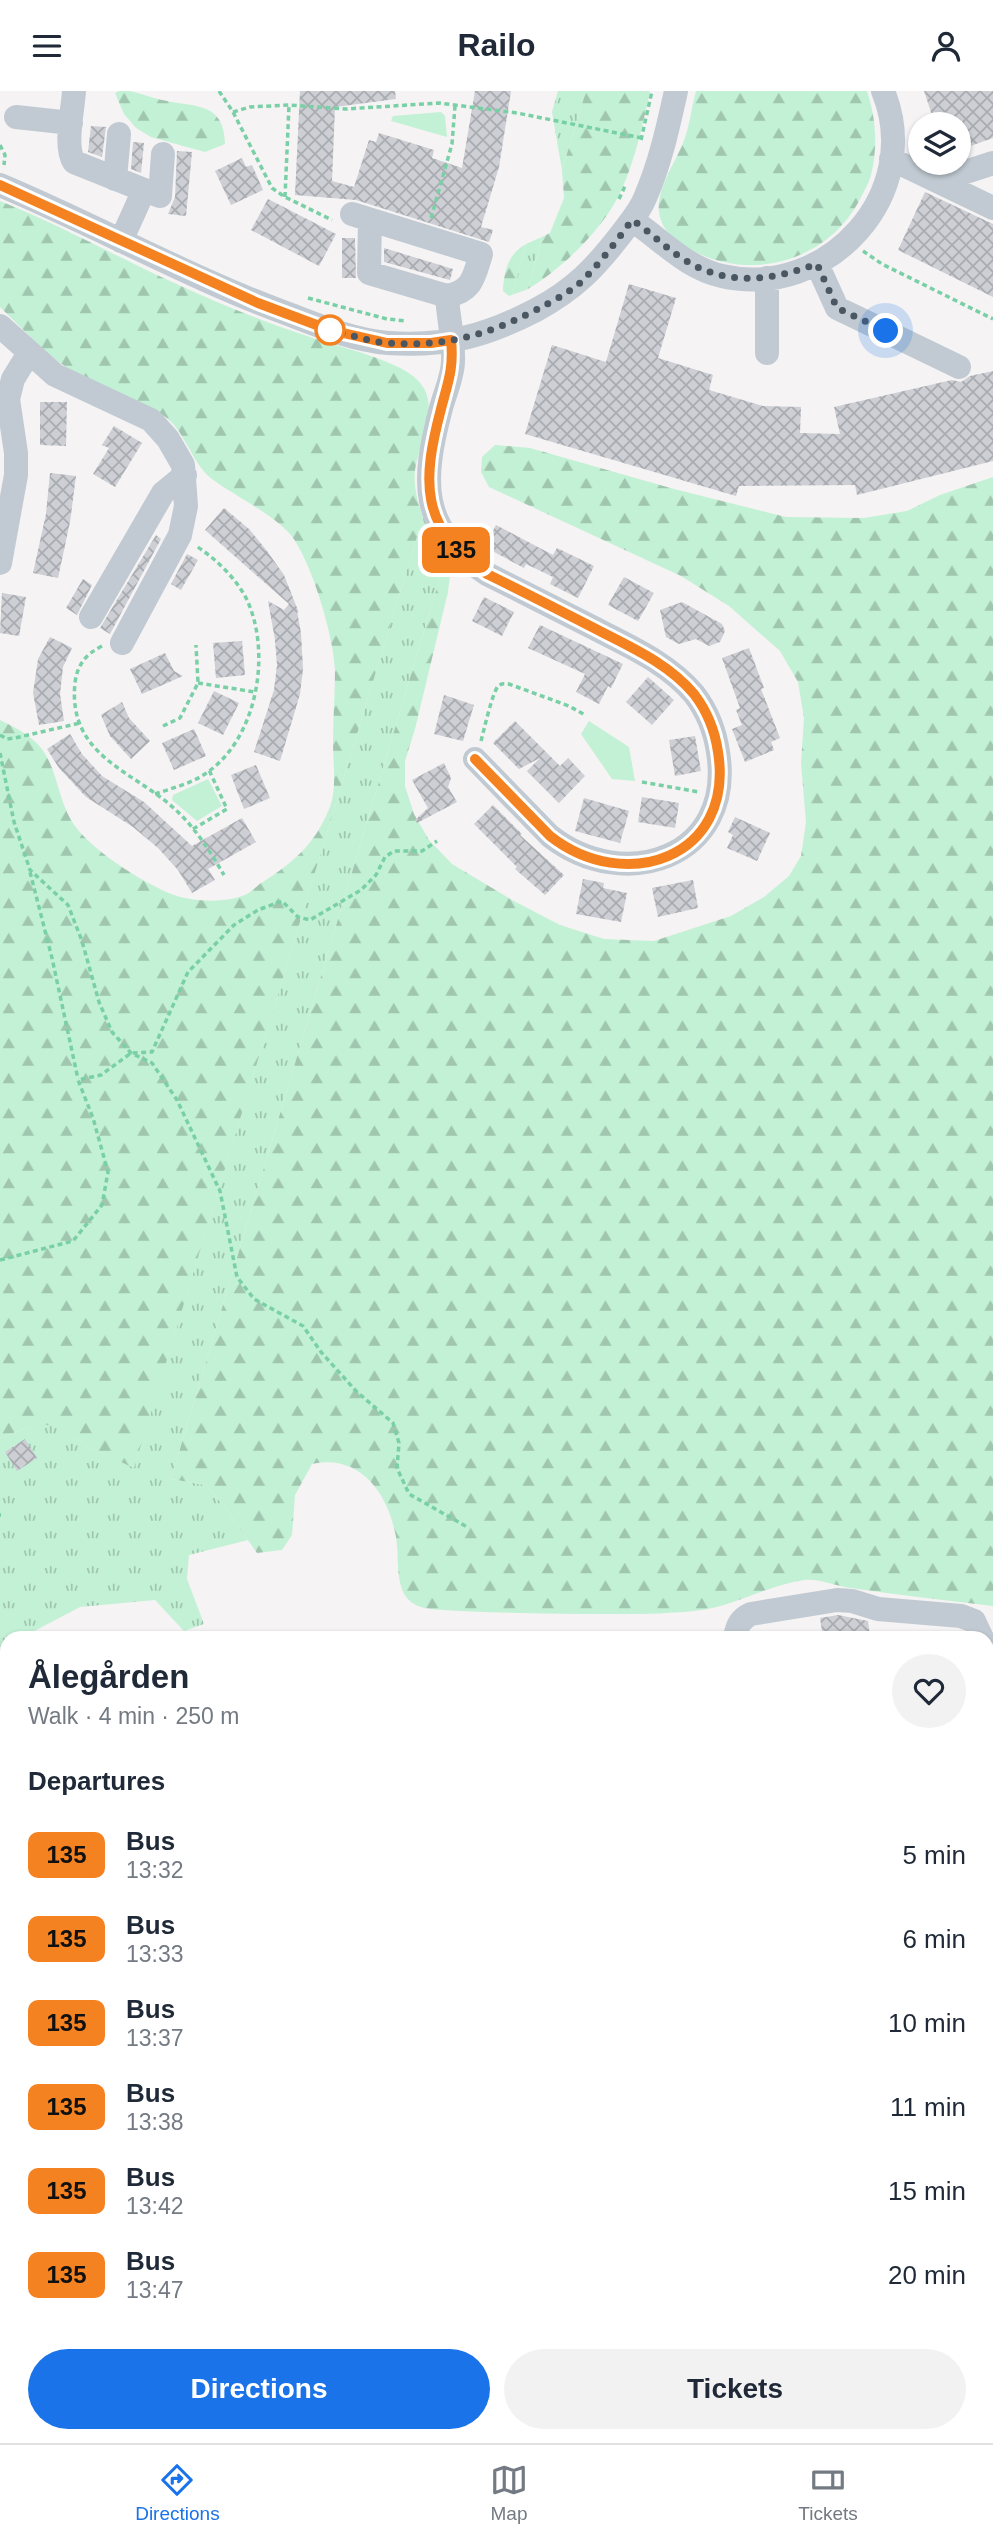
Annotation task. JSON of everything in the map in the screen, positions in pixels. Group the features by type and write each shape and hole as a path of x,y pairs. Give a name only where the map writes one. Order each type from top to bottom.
{"street":[{"path":"74,91 69,146 74,162 160,197 163,153"},
{"path":"2,175 121,241 258,303 330,330 387,343 451,340 511,324 560,297 600,263 644,201 657,167 676,91"},
{"path":"632,220 684,260 723,276 767,278 790,274 817,264 852,240 883,190 894,133 883,91"},
{"path":"16,117 71,123"},
{"path":"115,179 119,134"},
{"path":"891,159 993,208"},
{"path":"938,181 993,163"},
{"path":"121,241 144,190"},
{"path":"361,217 426,237 481,254 474,278 459,294 447,296 369,273 361,217"},
{"path":"817,264 837,308 959,366"},
{"path":"767,278 767,353"},
{"path":"447,296 453,362 428,467 431,500 444,535 462,555 487,574 646,655 680,679 708,716 715,737 719,760 718,795 712,814 702,829 678,852 646,863 609,863 592,860 563,846 550,836 475,759"},
{"path":"0,326 55,375 151,420 161,429 177,453 185,475 186,506 180,535 122,643"},
{"path":"0,563 16,475 16,453 8,399 13,379 29,353"},
{"path":"91,617 163,493 185,475"},
{"path":"736,1631 742,1618 751,1613 837,1600 852,1601 878,1609 961,1616 974,1621 979,1631"}],"path":[{"path":"219,91 233,112 272,188 339,223 361,217"},
{"path":"233,112 250,107 289,104 346,109 404,107 428,103 517,113 642,138"},
{"path":"285,197 289,104"},
{"path":"426,237 452,144 454,105"},
{"path":"0,145 5,155 2,175"},
{"path":"852,240 867,255 882,264 993,319"},
{"path":"155,794 185,784 209,770 226,755 239,735 255,692 257,632 246,597 203,550 180,535"},
{"path":"122,643 92,651 82,662 76,674 74,691 79,723 115,768 179,813 206,845 224,875"},
{"path":"163,726 180,718 198,683 196,645"},
{"path":"198,683 255,692"},
{"path":"475,759 494,696 502,684 509,684 569,706 585,715"},
{"path":"0,735 8,739 15,738 79,723"},
{"path":"0,753 14,822 30,870 52,958 78,1080 93,1118 108,1172 102,1205 72,1241 0,1260"},
{"path":"193,829 227,809 209,770"},
{"path":"642,782 718,795"},
{"path":"78,1080 101,1075 131,1053 152,1052 188,972 234,925 258,910 282,901 298,917 310,920 361,890 376,875 385,857 394,851 422,851 437,841"},
{"path":"30,870 68,905 112,1032 131,1053 152,1063 177,1100 220,1191 237,1277 254,1299 303,1326 321,1352 356,1391 393,1423 399,1443 397,1468 409,1494 469,1528"}],"green space":[{"path":"119,91 197,106 212,112 221,124 225,144 205,152 151,137 136,128 124,114 115,93"},
{"path":"558,91 586,91 562,170 552,112"},
{"path":"586,91 650,91 634,154 614,205 593,233 568,259 528,289 542,237 550,233 564,198 562,170"},
{"path":"696,91 867,91 875,133 875,154 870,178 846,220 829,237 809,251 787,260 763,264 739,265 715,260 675,239 663,225 659,203 664,184 685,138"},
{"path":"441,112 445,116 447,137 391,121 393,116"},
{"path":"0,201 220,303 401,368 421,384 429,404 427,426 415,476 416,494 423,517 134,1468 88,1447 51,1425 34,1425 0,1438 0,720 27,735 41,748 51,765 71,820 102,853 132,874 174,895 200,900 237,898 248,894 292,861 315,836 327,814 333,797 334,779 334,656 313,579 290,534 263,512 212,479 198,464 169,420 151,408 69,369 38,344 0,307"},
{"path":"542,237 528,289 512,295 526,244"},
{"path":"526,244 512,295 509,296 503,291 506,270 511,258"},
{"path":"495,445 530,448 674,489 786,517 864,518 907,511 940,495 993,477 993,1606 869,1591 809,1580 778,1586 727,1604 687,1612 580,1614 431,1609 417,1606 408,1599 403,1590 391,1517 377,1489 356,1470 328,1462 312,1464 295,1495 292,1535 282,1550 257,1553 206,1485 171,1479 446,557 450,575 448,592 405,761 405,786 414,814 429,840 452,864 560,925 604,939 654,941 731,916 764,897 789,876 801,856 806,822 801,763 804,718 798,682 780,651 729,606 681,576 489,487 481,472 482,457"},
{"path":"423,517 446,557 171,1479 206,1485 248,1540 189,1555 187,1579 204,1624 184,1631 155,1600 80,1607 34,1631 0,1631 0,1438 34,1425 52,1425 88,1447 134,1467"},
{"path":"589,721 629,747 635,781 612,779 581,734"},
{"path":"208,779 222,806 197,821 172,800 173,795"}],"building":[{"path":"300,91 395,91 396,99 335,107 332,181 354,187 369,140 376,142 379,133 434,150 432,158 462,168 475,91 511,91 499,167 481,227 493,230 489,242 356,200 295,195"},
{"path":"924,91 993,91 993,138 971,146 971,112 931,112"},
{"path":"91,126 106,127 102,157 88,152"},
{"path":"133,142 144,143 141,173 131,169"},
{"path":"177,151 192,152 186,216 168,214 175,197"},
{"path":"242,158 246,167 252,165 263,190 231,205 215,171"},
{"path":"925,192 993,224 993,297 898,250"},
{"path":"268,199 336,234 319,266 251,230"},
{"path":"342,238 355,238 356,278 342,278"},
{"path":"384,248 453,269 450,280 384,262"},
{"path":"629,284 676,298 658,358 713,375 709,390 763,406 801,407 800,433 840,434 834,407 952,380 961,382 970,376 993,371 993,461 857,495 855,485 739,486 736,496 525,434 552,345 606,362"},
{"path":"40,402 67,402 66,446 40,445"},
{"path":"114,426 142,443 115,487 93,474 109,448 102,445"},
{"path":"50,473 76,476 58,578 33,573 46,514"},
{"path":"224,508 249,529 267,551 284,575 299,613 297,611 303,669 300,694 280,761 254,752 274,690 277,665 268,601 284,610 289,604 205,530"},
{"path":"496,525 553,555 557,548 594,566 578,598 550,584 553,577 526,564 524,568 485,547"},
{"path":"156,535 161,539 110,634 100,628"},
{"path":"187,554 198,560 181,590 171,584"},
{"path":"624,577 654,593 638,621 608,605"},
{"path":"83,579 92,585 77,615 66,608"},
{"path":"2,593 26,597 19,636 0,633"},
{"path":"484,597 514,612 502,636 472,621"},
{"path":"682,602 722,624 725,631 720,642 709,646 696,639 679,644 666,637 660,610"},
{"path":"540,625 623,664 599,704 576,692 585,674 528,648"},
{"path":"50,637 72,648 63,667 60,694 64,721 39,725 33,693 38,659"},
{"path":"242,641 245,675 216,678 213,643"},
{"path":"749,648 780,738 771,742 774,750 745,762 732,729 742,725 736,710 740,708 722,658"},
{"path":"165,653 174,671 183,676 142,694 130,669"},
{"path":"648,677 674,700 652,725 626,702"},
{"path":"214,691 239,703 223,735 198,723"},
{"path":"444,695 474,705 463,741 434,734"},
{"path":"122,702 129,718 150,741 131,759 110,736 101,715"},
{"path":"515,721 560,766 568,758 585,776 559,803 527,771 540,758 519,769 493,743"},
{"path":"194,729 206,756 174,770 162,743"},
{"path":"70,734 82,754 102,776 144,802 192,846 242,818 256,842 208,869 215,880 192,893 178,870 158,848 133,827 86,797 59,768 47,749"},
{"path":"695,736 701,771 675,776 669,740"},
{"path":"444,763 451,778 448,787 457,802 417,823 415,820 428,808 412,780"},
{"path":"256,765 270,798 244,809 231,775"},
{"path":"642,797 679,803 675,828 638,822"},
{"path":"584,798 629,811 620,843 575,831"},
{"path":"493,805 522,834 520,835 564,875 545,895 515,869 517,867 474,824"},
{"path":"735,817 770,833 757,861 727,848 733,835 728,832"},
{"path":"583,879 604,883 603,888 627,893 621,922 576,914"},
{"path":"693,880 698,908 658,917 652,888"},
{"path":"25,1439 37,1458 17,1471 5,1452"},
{"path":"838,1615 868,1621 869,1631 822,1631 820,1618"}],"bus line":[{"name":"135","path":"0,185 258,303 330,330 387,343 412,344 451,340 453,362 428,467 431,500 444,535 468,561 487,574 646,655 680,679 708,716 715,737 719,760 717,799 712,814 702,829 678,852 646,863 609,863 579,855 550,836 475,759"}],"route":[{"path":"330,330 367,340 412,344 473,336 511,324 578,284 600,263 632,220 684,260 723,276 767,278 790,274 817,264 837,308 886,331"}]}
